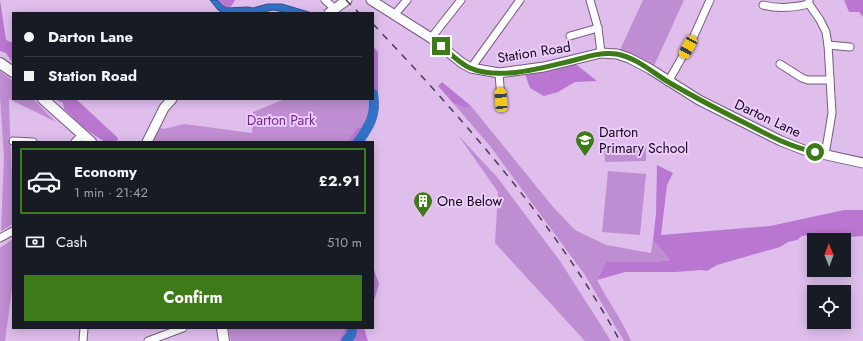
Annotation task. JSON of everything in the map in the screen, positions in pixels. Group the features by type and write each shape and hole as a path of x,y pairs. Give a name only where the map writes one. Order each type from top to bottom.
{"highway":[{"path":"0,63 12,71"},
{"path":"44,100 79,138"},
{"path":"222,329 224,341"}],"main road":[{"path":"332,11 347,0"},
{"name":"Station Road","path":"371,0 431,38 462,63 471,68 499,73 544,67 601,53 617,54 629,58 650,69 668,82"},
{"name":"Darton Lane","path":"668,82 699,100 781,141 804,150 863,163"},
{"path":"148,141 164,108 171,100"}],"street":[{"path":"326,0 332,11"},
{"path":"395,14 407,0"},
{"path":"431,38 461,0"},
{"path":"471,68 520,0"},
{"path":"590,0 598,28 601,53"},
{"path":"668,82 693,38 710,0"},
{"path":"763,5 774,8 792,8 809,2 826,32 832,113 825,155"},
{"path":"570,36 598,28"},
{"path":"828,45 850,47"},
{"path":"780,64 802,78 808,80 830,80"},
{"path":"499,73 501,100"},
{"path":"0,238 12,232"},
{"path":"83,341 84,329"},
{"path":"148,341 180,329"}],"green space":[{"path":"643,0 684,0 654,66 620,50"},
{"path":"0,71 12,80 12,100 34,100 56,122 9,99 12,170 12,225 1,231 4,158"},
{"name":"Darton Park","path":"283,100 372,100 370,117 363,128 357,128 348,141 153,141 158,127 164,129 184,124 252,133 253,112"},
{"path":"453,103 465,108 471,106 553,207 575,230 606,245 651,253 653,240 670,260 653,262 606,262 597,280 631,341 624,341 585,275 490,146"},
{"path":"458,135 497,177 560,261 611,341 585,341 495,243 498,192"},
{"path":"646,146 646,161 605,162 604,147"},
{"path":"608,171 646,174 640,235 602,232"},
{"path":"12,240 12,288 5,341 0,341 0,248"},
{"path":"228,329 344,329 338,341 231,341"}],"shaded area":[{"path":"0,0 6,40 12,43 12,62 6,53 0,51"},
{"path":"217,0 235,0 229,8 227,8"},
{"path":"844,0 863,0 863,17 859,12 849,12"},
{"path":"374,47 378,52 378,109 373,125 362,141 348,141 357,128 363,128 370,117 371,100 374,100"},
{"path":"573,62 597,81 575,82 558,92 544,96 530,88 525,74"},
{"path":"442,82 471,106 465,108 453,103 438,86"},
{"path":"56,100 77,100 118,138 117,141 103,141 85,129 64,109 63,103"},
{"path":"657,165 673,173 667,185 661,235 770,226 844,210 863,210 863,236 851,237 851,233 807,233 807,235 802,236 797,240 788,242 780,247 717,265 707,271 625,272 597,280 606,262 653,262 670,260 653,240 656,214"},
{"path":"374,270 379,284 374,301"},
{"path":"344,329 364,329 368,341 338,341"}],"water":[{"path":"210,0 217,0 227,8 253,8 267,4 282,4 309,12 284,12 273,10 264,12 221,12"}],"waterway":[{"path":"359,141 366,131 371,120 374,108 374,100"},
{"path":"346,341 351,335 352,329"}],"railway":[{"path":"346,0 358,12"},
{"path":"374,25 474,136 538,214 567,255 620,341"}],"place":[{"name":"Darton Primary School","path":"585,157"},
{"name":"One Below","path":"423,218"}],"route":[{"path":"441,46 462,63 471,68 499,73 544,67 601,53 617,54 629,58 650,69 668,82 699,100 781,141 804,150 815,152"}]}
